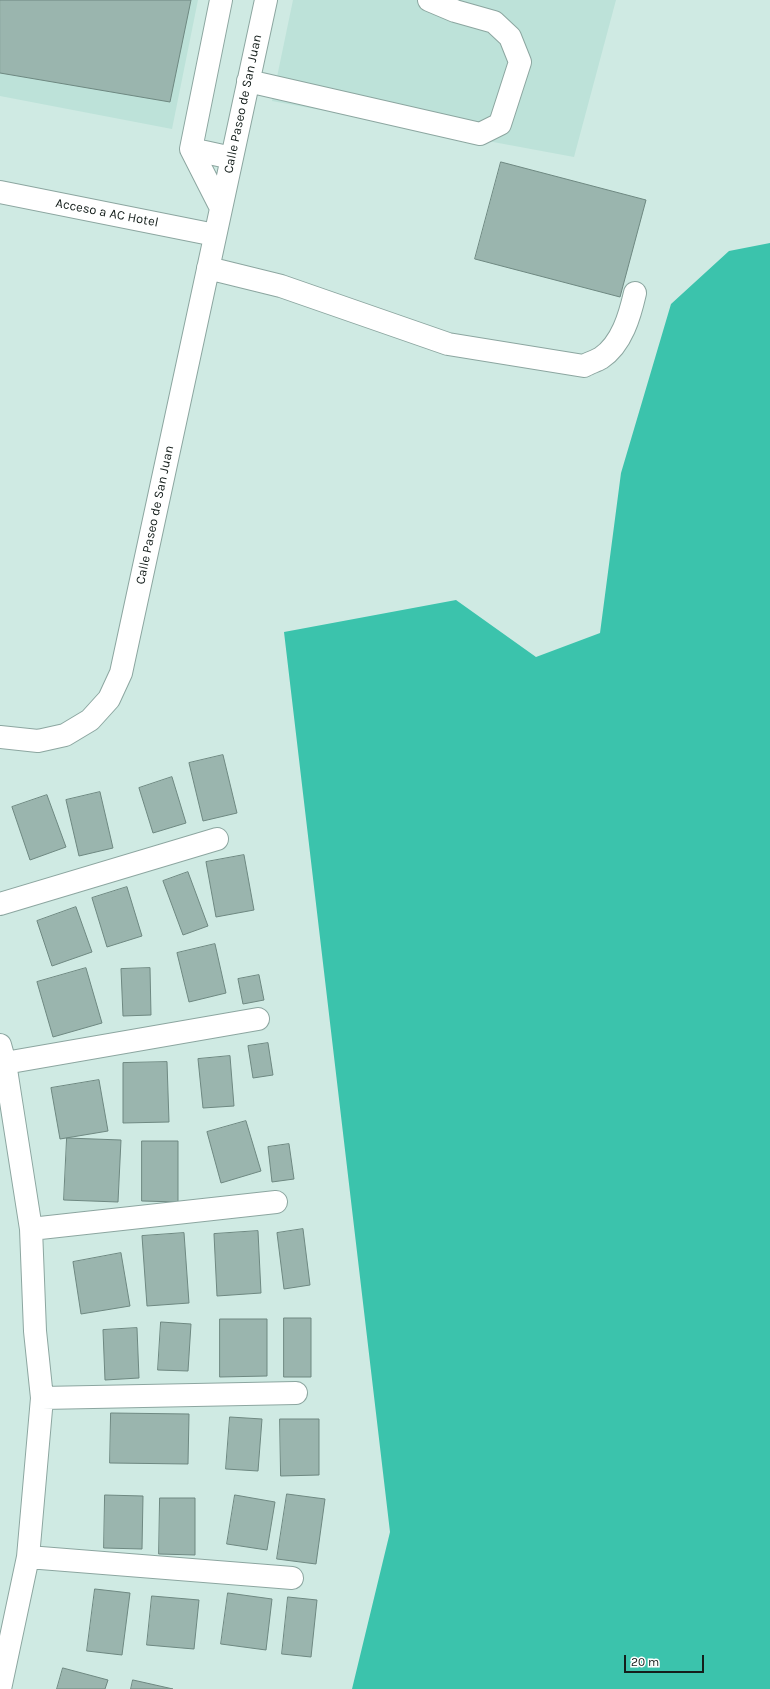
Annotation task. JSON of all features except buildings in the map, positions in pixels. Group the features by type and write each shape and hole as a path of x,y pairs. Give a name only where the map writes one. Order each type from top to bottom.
{"street":[{"path":"221,0 191,149 232,158"},
{"name":"Calle Paseo de San Juan","path":"0,738 38,741 65,735 90,720 109,699 121,674 266,0"},
{"path":"248,81 480,134 500,124 520,62 513,43 510,36 494,22 455,11 429,0"},
{"name":"Calle Paseo de San Juan","path":"191,149 221,208"},
{"name":"Acceso a AC Hotel","path":"0,192 215,235"},
{"path":"208,268 281,286 448,344 584,366 602,358 616,343 629,317 635,293"},
{"path":"0,904 217,839"},
{"path":"0,1689 28,1557 42,1398 35,1332 31,1229 2,1054 258,1020"},
{"path":"31,1229 276,1202"},
{"path":"42,1398 296,1393"},
{"path":"28,1557 292,1578"}],"shaded area":[{"path":"0,0 198,0 172,129 0,96"},
{"path":"293,0 616,0 574,157 272,101"}],"green space":[{"path":"770,243 770,1689 352,1689 390,1532 284,632 456,600 536,657 600,633 621,473 671,304 729,251"}]}
